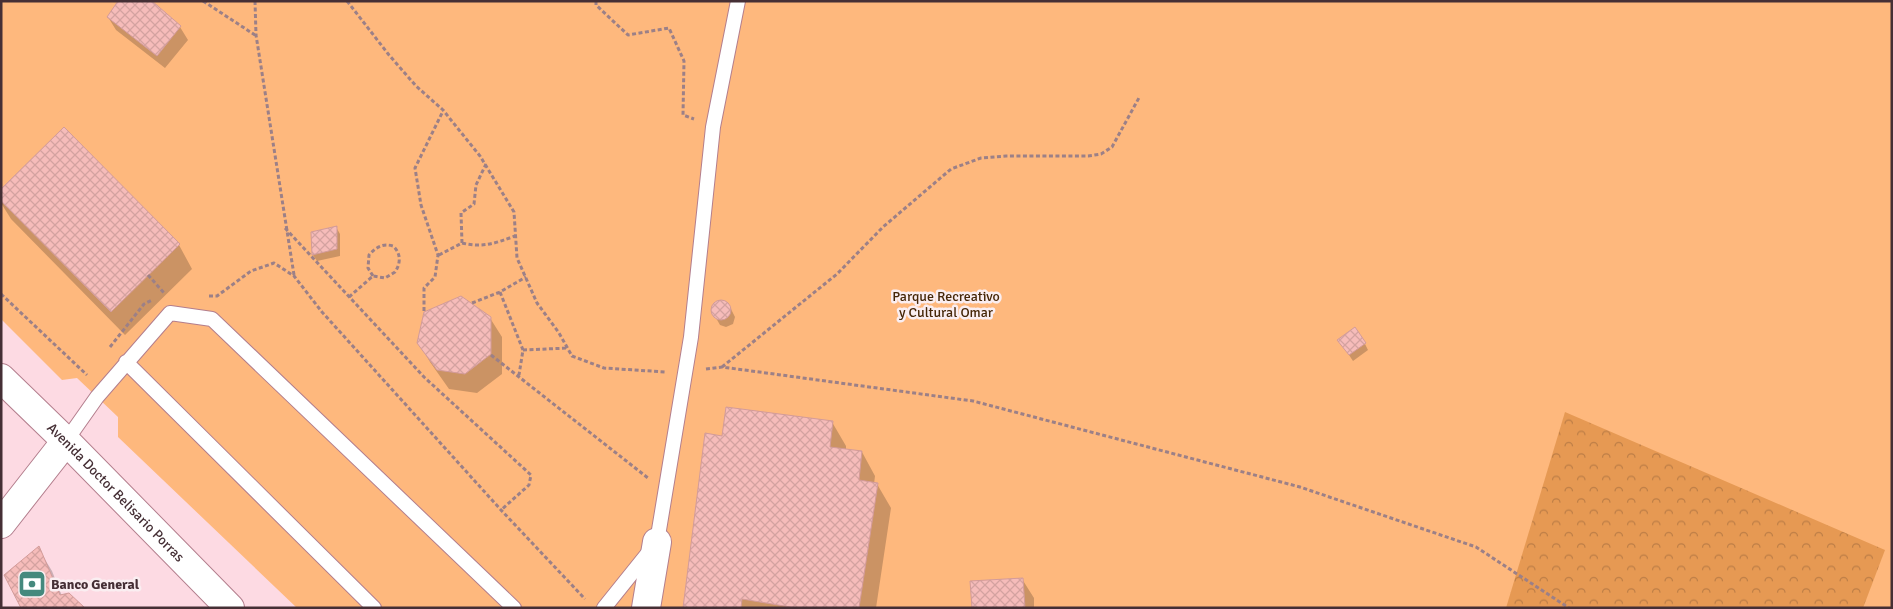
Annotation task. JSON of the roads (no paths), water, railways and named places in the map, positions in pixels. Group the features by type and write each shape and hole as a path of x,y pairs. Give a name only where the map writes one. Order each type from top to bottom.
{"street":[{"name":"Avenida Doctor Belisario Porras","path":"1,378 66,441 230,608"},
{"path":"1,524 66,441"},
{"path":"646,608 657,542"}],"lane":[{"path":"604,608 657,542 691,337 713,127 738,1"},
{"path":"66,441 126,362 170,313 212,319 514,608"},
{"path":"126,362 374,608"}],"place":[{"name":"Banco General","path":"32,584"}],"park label":[{"name":"Parque Recreativo y Cultural Omar","path":"946,304"}]}
